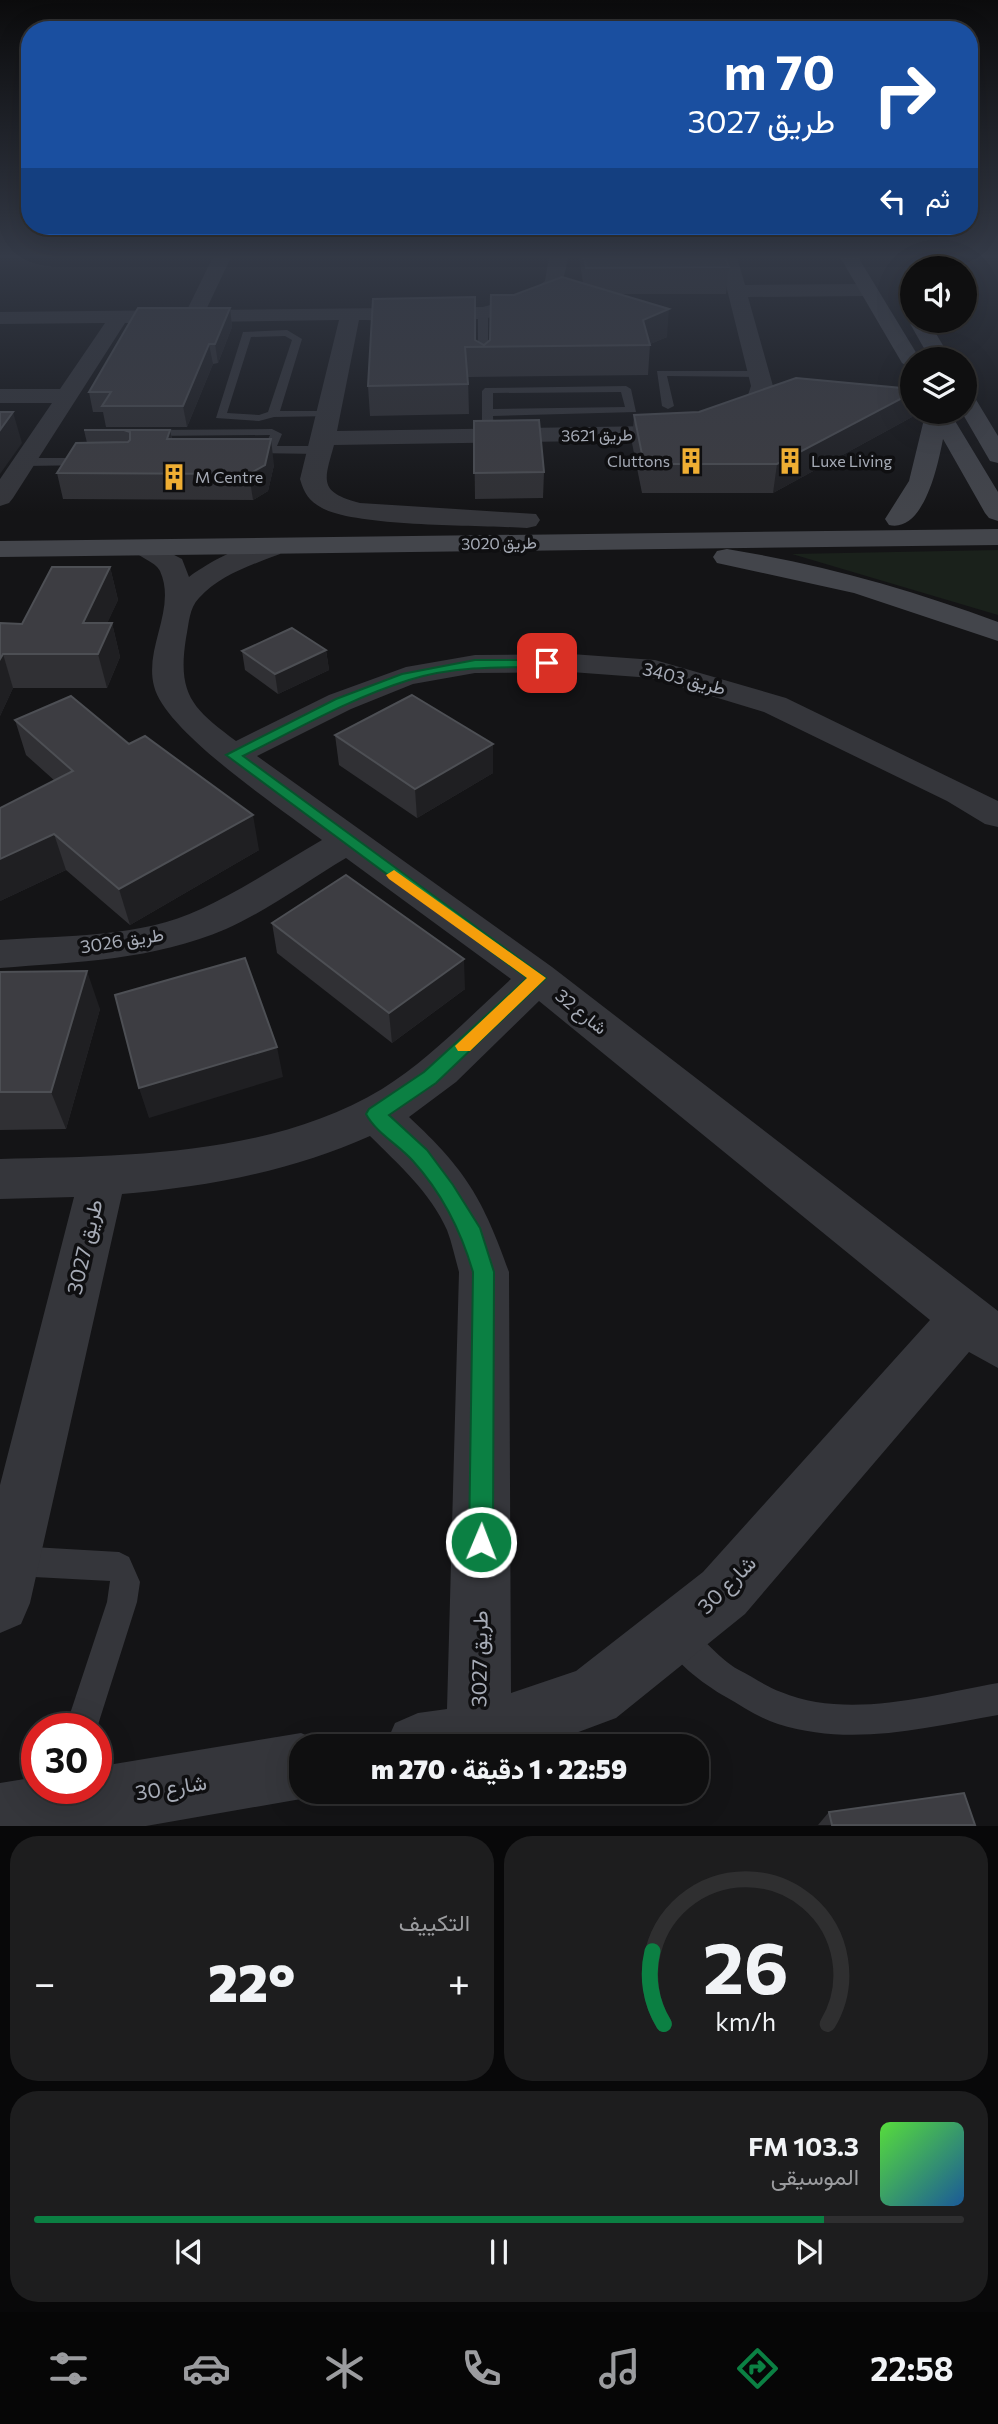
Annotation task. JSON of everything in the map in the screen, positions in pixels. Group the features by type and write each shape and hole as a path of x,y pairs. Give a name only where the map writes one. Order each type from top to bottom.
{"street":[{"path":"4,493 103,342"},
{"path":"344,342 312,479 317,493 333,504 359,512 527,520"},
{"path":"752,342 761,374"},
{"name":"طريق 3621","path":"322,441 607,436 693,428 724,420 758,398 761,374"},
{"path":"0,396 67,396"},
{"path":"977,420 998,456"},
{"path":"898,519 915,498 927,464 935,424"},
{"path":"945,424 998,513"},
{"name":"طريق 3020","path":"0,524 998,520"},
{"name":"طريق 3020","path":"0,549 270,548 998,537"},
{"path":"586,542 694,551 778,564 870,586 998,632"},
{"path":"145,548 172,565 181,601 211,575 270,548"},
{"name":"شارع 32","path":"181,601 167,663 168,686 177,707 233,755 347,841 538,978 982,1331"},
{"name":"طريق 3403","path":"233,755 341,702 406,676 475,664 571,663 655,668 775,705 923,775 998,816"},
{"name":"طريق 3026","path":"0,954 118,945 166,936 214,919 347,841"},
{"name":"طريق 3027","path":"0,1179 102,1178 253,1156 376,1114 430,1077 538,978"},
{"name":"طريق 3027","path":"376,1114 420,1156 446,1191 470,1228 484,1272 478,1734"},
{"name":"طريق 3027","path":"5,1582 102,1178"},
{"name":"شارع 30","path":"484,1734 594,1696 674,1634 724,1593 982,1331"},
{"name":"شارع 30","path":"112,1793 289,1768"}],"lane":[{"path":"244,342 218,414 225,417 259,418 273,414 322,441"},
{"path":"273,414 296,342"},
{"path":"483,342 483,369"},
{"path":"668,406 661,373 761,374"},
{"path":"487,413 632,410 626,389 494,389 487,391 487,413 488,437"},
{"path":"136,433 272,432 276,434 270,449"},
{"path":"230,449 270,449 322,441"},
{"path":"247,461 322,441"},
{"path":"81,449 94,449"},
{"path":"26,462 95,462"},
{"path":"5,1582 119,1567 125,1582 122,1602 86,1713"},
{"path":"674,1634 721,1677 778,1708 838,1721 897,1717 998,1699"}],"shaded area":[{"path":"998,550 998,615 792,554"}],"building":[{"path":"118,342 216,342 209,344 183,406 102,406 111,392 89,392"},
{"path":"371,342 479,342 484,345 487,342 649,342 650,345 465,347 468,384 368,386"},
{"path":"796,378 900,388 900,399 777,464 644,464 634,415 699,412"},
{"path":"0,412 13,412 0,430"},
{"path":"539,420 544,472 474,473 474,421"},
{"path":"124,430 170,430 167,439 271,439 265,465 249,474 57,473 76,443 128,442 130,432"},
{"path":"52,567 110,567 83,623 112,623 98,654 3,654 0,659 0,623 22,624"},
{"path":"292,628 326,650 275,674 242,651"},
{"path":"412,695 493,744 415,789 335,735"},
{"path":"71,696 129,744 145,736 253,815 119,889 54,834 0,859 0,808 73,771 15,720"},
{"path":"346,875 464,959 389,1013 272,923"},
{"path":"245,958 277,1047 139,1088 115,995"},
{"path":"87,971 51,1092 0,1092 0,972"},
{"path":"964,1793 975,1825 832,1825 829,1812"}],"slow traffic":[{"path":"394,875 538,978 464,1046"}],"place":[{"name":"Cluttons","path":"691,461"},
{"name":"Luxe Living","path":"790,461"},
{"name":"M Centre","path":"174,477"}],"route":[{"path":"481,1542 484,1272 470,1228 446,1191 420,1156 376,1114 430,1077 538,978 347,841 233,755 271,739 341,702 406,676 475,664 547,663"}]}
